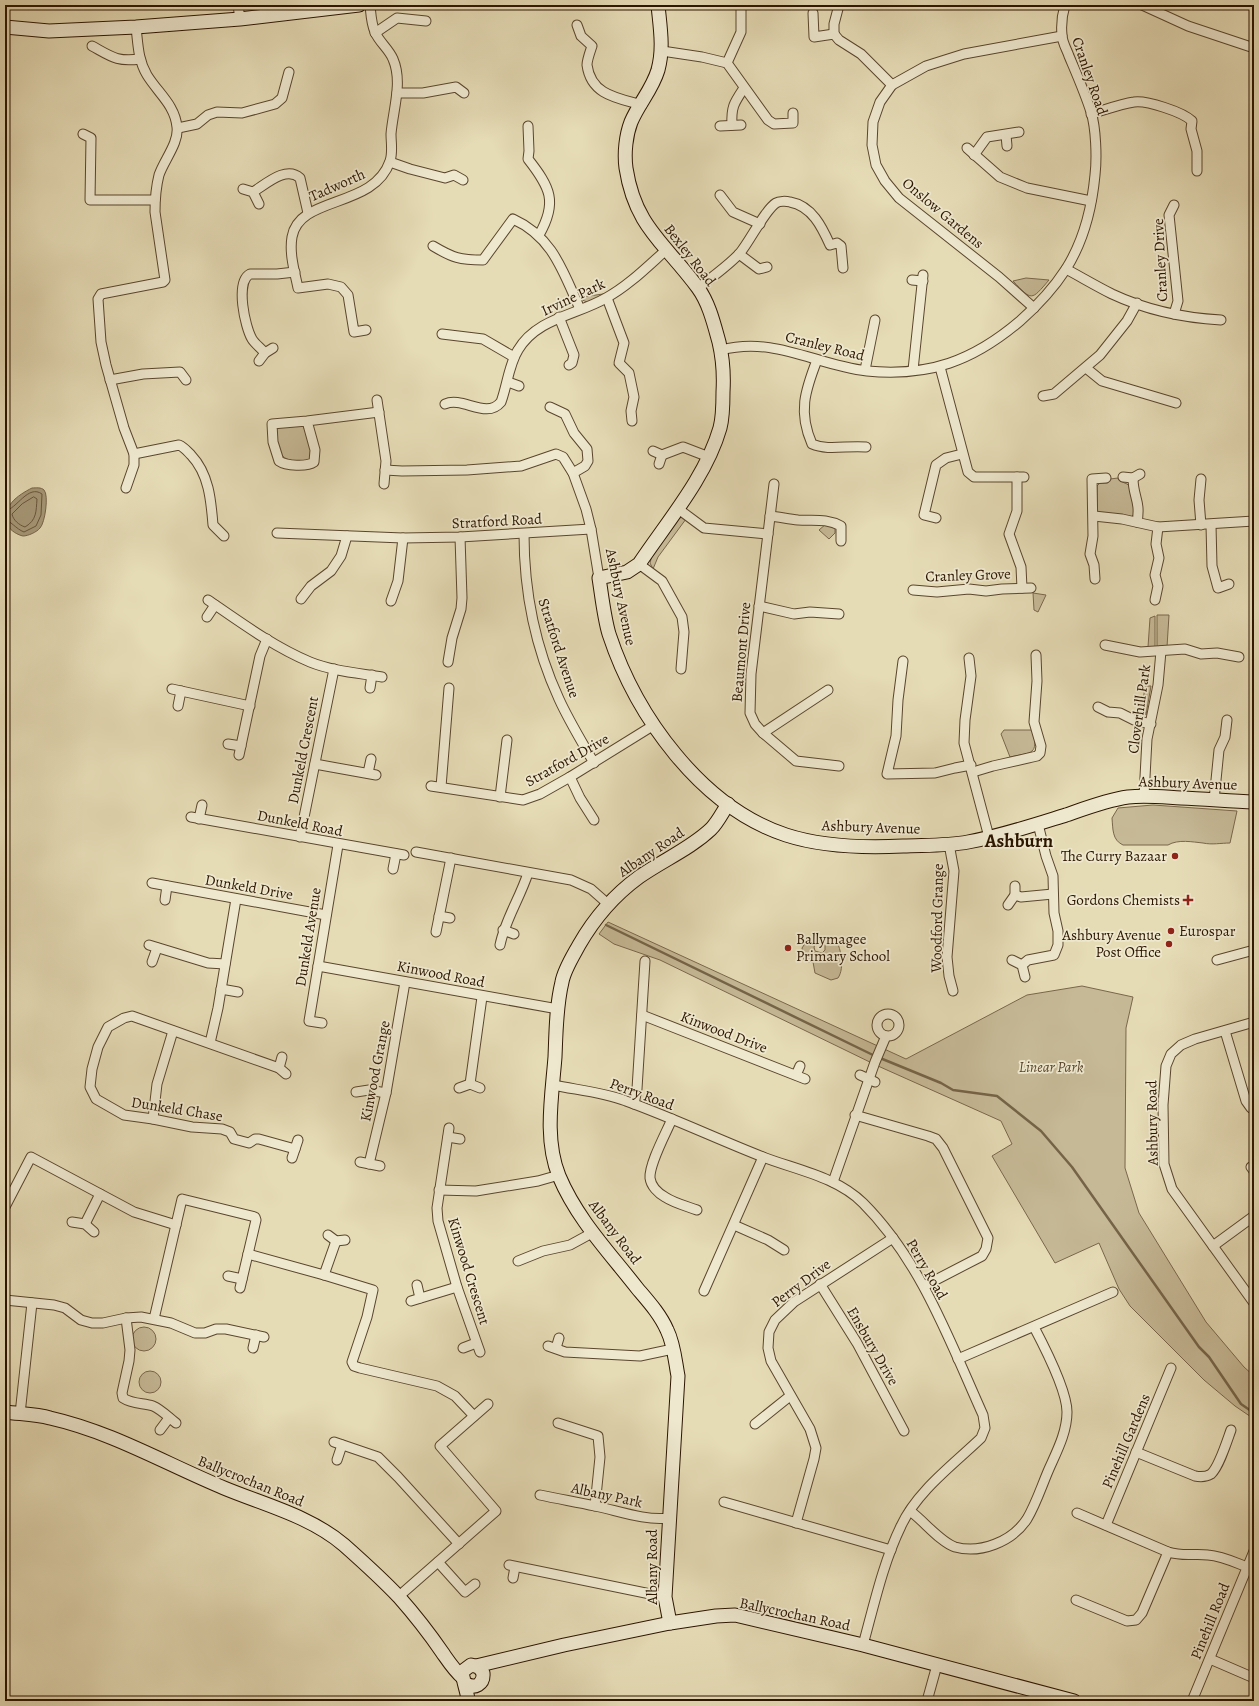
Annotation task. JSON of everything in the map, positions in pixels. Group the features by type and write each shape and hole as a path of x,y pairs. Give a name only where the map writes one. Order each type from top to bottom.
{"street":[{"path":"238,5 240,19"},
{"path":"5,27 49,31 136,27 240,19 359,5"},
{"name":"Tadworth","path":"366,330 354,332 348,296 341,287 328,284 298,288 291,246 292,236 296,227 308,213 371,187 384,173 390,162 392,152 391,135 396,93 396,70 394,60 388,49 375,33 371,21 370,5"},
{"name":"Bexley Road","path":"599,578 627,572 639,564 709,457 720,427 722,410 723,380 721,350 709,309 698,288 650,230 632,195 626,166 626,138 631,122 649,92 658,70 662,51 658,5"},
{"path":"727,63 741,32 741,5"},
{"path":"839,5 834,24 834,34 839,40 861,54 892,85"},
{"name":"Cranley Road","path":"721,350 750,346 768,346 792,351 817,360 865,370 913,370 940,367 972,355 992,343 1034,308 1066,269 1076,250 1084,229 1096,174 1095,141 1091,114 1062,36 1062,16 1065,5"},
{"path":"1142,5 1188,26 1254,48"},
{"path":"813,13 814,37 834,34"},
{"path":"375,33 397,18 426,21"},
{"path":"577,25 581,36 592,46 587,64 592,80 601,92 615,98 642,105"},
{"path":"126,488 134,465 134,454 124,428 101,342 98,299 101,294 163,282 165,280 156,218 155,200 159,176 175,143 178,128 173,110 147,74 140,59 136,27"},
{"name":"Onslow Gardens","path":"1034,308 999,277 899,198 885,182 876,165 872,145 873,122 880,102 892,85 926,66 964,54 1062,36"},
{"path":"92,46 117,59 125,61 140,59"},
{"path":"662,51 702,57 727,63 768,120 774,124 793,124 793,113"},
{"path":"178,128 197,124 208,115 217,112 242,113 275,104 282,98 289,72"},
{"path":"396,93 423,93 456,87 464,93"},
{"path":"720,126 737,125 731,113 733,103 744,88"},
{"path":"1091,114 1134,102 1145,103 1187,116 1192,121 1191,129 1197,151 1197,171"},
{"path":"528,126 528,159 545,182 550,202 547,218 539,235"},
{"path":"974,155 987,137 1019,132"},
{"path":"83,134 91,138 90,200 155,200"},
{"path":"1006,135 1007,146"},
{"path":"966,148 1000,177 1026,188 1091,201"},
{"path":"390,162 445,178 454,175 463,180"},
{"name":"Tadworth","path":"253,192 283,174 294,174 300,178 308,213"},
{"path":"243,189 253,192 258,204"},
{"path":"720,194 733,212 760,224"},
{"path":"698,288 739,254 768,211 776,203 787,201 797,203 809,211 821,226 830,245 837,244 841,246 843,268"},
{"name":"Cranley Drive","path":"1174,205 1169,215 1178,301 1174,314"},
{"path":"433,246 448,255 463,260 483,260 513,220 522,223 539,235 554,254 580,309"},
{"name":"Irvine Park","path":"445,404 452,401 478,408 492,409 501,402 518,348 532,334 559,317 607,298 624,287 666,250"},
{"path":"739,254 759,269 767,267"},
{"path":"1066,269 1113,294 1137,303 1174,314 1196,318 1222,320"},
{"path":"259,361 269,350 252,339 246,325 243,316 244,279 250,274 295,272"},
{"path":"912,280 923,278 913,370"},
{"path":"607,298 624,343 619,363 629,373 634,397 631,411 632,421"},
{"path":"1043,396 1054,394 1100,355 1127,321 1137,303"},
{"path":"559,317 574,355 572,363 569,365"},
{"path":"865,370 875,320"},
{"path":"442,334 483,339 514,357"},
{"path":"817,360 807,386 803,411 807,433 812,444 821,448 852,446 866,447"},
{"name":"Cranley Grove","path":"914,590 937,592 969,589 986,591 1027,588 1009,534 1017,511 1020,477 974,477 968,472 940,367"},
{"path":"1086,368 1102,381 1176,403"},
{"path":"110,380 143,374 180,372 186,380"},
{"path":"508,382 519,386"},
{"path":"377,400 385,470 384,484"},
{"path":"550,407 565,414 574,433 587,449 589,454 588,461 585,466 573,473"},
{"path":"307,421 316,450 316,458 314,462 310,465 282,463 277,457 273,442 272,424 379,412"},
{"path":"134,454 179,445 184,447 200,465 205,476 212,503 213,525 224,536"},
{"path":"653,451 662,455 683,447 709,457"},
{"name":"Ashbury Avenue","path":"385,470 466,470 522,466 556,454 563,457 573,473 591,529 609,632 629,685 661,738 690,773 728,804 751,820 785,835 823,843 886,847 949,844 989,837 1125,798 1144,796 1254,802"},
{"path":"936,518 924,515 936,466 946,458 962,454"},
{"path":"659,464 662,455"},
{"path":"1132,476 1133,489 1138,501 1139,510 1137,522"},
{"path":"1095,579 1094,565 1090,554 1094,516 1092,480 1106,478"},
{"path":"1201,479 1199,500 1201,525"},
{"name":"Beaumont Drive","path":"774,484 751,674 750,713 755,724 763,733 796,761 839,766"},
{"path":"677,508 704,528 768,534"},
{"path":"770,516 799,520 822,519 834,523 840,526 841,541"},
{"path":"1094,516 1122,519 1158,527 1211,525 1254,521"},
{"path":"1211,525 1212,566 1218,588 1229,584"},
{"path":"1155,600 1158,586 1155,575 1159,558 1156,544 1158,527"},
{"name":"Stratford Road","path":"277,533 403,538 460,538 591,529"},
{"name":"Stratford Avenue","path":"524,534 525,575 528,598 543,655 559,699 594,763"},
{"path":"301,599 311,586 330,571 341,556 347,536"},
{"path":"391,601 398,581 403,538"},
{"path":"448,662 452,638 462,598 460,538"},
{"path":"639,564 662,581 682,617 684,632 681,669"},
{"path":"207,617 211,603 267,639 310,662 334,669 382,677"},
{"path":"759,606 794,614 810,612 839,614"},
{"path":"228,744 240,751 260,656 267,639"},
{"path":"1105,646 1140,652 1185,649 1201,654 1217,653 1239,657"},
{"name":"Cloverhill Park","path":"1144,796 1147,739 1158,685 1161,651"},
{"path":"903,661 898,700 896,736 887,774 935,774 955,768 972,769 1001,764 1037,756 1040,753 1041,746 1034,722 1037,681 1036,655"},
{"path":"969,658 970,676 964,743 989,837"},
{"name":"Dunkeld Crescent","path":"300,837 334,669"},
{"path":"370,688 372,675"},
{"path":"441,787 449,688"},
{"path":"178,706 177,690 250,706"},
{"path":"763,733 828,690"},
{"path":"1098,707 1108,712 1120,713 1134,720 1150,724"},
{"path":"1214,800 1219,750 1225,737 1227,720"},
{"name":"Stratford Drive","path":"431,786 523,800 540,794 570,777 654,725"},
{"path":"500,797 507,740"},
{"path":"315,764 372,774 371,759"},
{"path":"570,777 580,798 594,820"},
{"name":"Albany Road","path":"670,1623 665,1597 678,1376 673,1349 667,1329 658,1313 592,1234 573,1204 559,1175 551,1147 550,1120 558,1009 562,981 577,948 593,920 608,904 638,878 661,862 691,845 711,829 728,804"},
{"name":"Dunkeld Road","path":"202,805 195,818 400,855 393,869"},
{"path":"1022,965 1028,960 1054,955 1058,945 1058,931 1054,913 1053,876 1038,824"},
{"name":"Dunkeld Avenue","path":"322,1023 309,1020 338,844"},
{"name":"Woodford Grange","path":"949,844 954,871 947,958 949,976 953,991"},
{"path":"416,852 571,880 591,889 608,904"},
{"path":"436,932 450,858"},
{"path":"500,945 503,930 518,900 528,873"},
{"name":"Dunkeld Drive","path":"152,883 326,915"},
{"path":"164,900 167,886"},
{"path":"1008,905 1015,895 1015,886"},
{"path":"1015,895 1021,897 1053,894"},
{"path":"210,1043 222,989 236,899"},
{"path":"439,916 450,918"},
{"path":"503,930 514,934"},
{"path":"152,962 153,946 208,963 225,964"},
{"path":"1217,960 1254,950"},
{"path":"634,1104 637,1089 645,960"},
{"path":"1012,960 1022,965 1025,977"},
{"name":"Kinwood Road","path":"318,966 558,1009"},
{"name":"Kinwood Grange","path":"369,1164 386,1093 405,982"},
{"path":"222,989 238,992"},
{"path":"470,1084 482,996"},
{"name":"Kinwood Drive","path":"642,1015 805,1079"},
{"name":"Dunkeld Chase","path":"282,1057 282,1071 210,1043 132,1016 124,1018 108,1027 98,1047 92,1069 90,1087 96,1099 124,1116 153,1119 192,1127 222,1130 230,1132 234,1139 248,1143 255,1139 259,1139 293,1153 298,1140"},
{"name":"Ashbury Road","path":"1254,1022 1181,1045 1171,1054 1166,1066 1163,1106 1164,1164 1172,1189 1254,1303"},
{"path":"153,1119 157,1084 173,1031"},
{"path":"1225,1031 1246,1101 1251,1108 1254,1108"},
{"path":"833,1182 874,1062 886,1036"},
{"path":"796,1075 800,1066"},
{"path":"459,1088 470,1084 480,1088"},
{"name":"Perry Road","path":"553,1085 591,1092 634,1104 764,1157 833,1182 849,1191 863,1203 893,1238 924,1286 983,1415 985,1428 981,1438 928,1487 901,1525 891,1550 862,1645"},
{"path":"356,1092 369,1090 386,1093"},
{"path":"855,1115 936,1139 943,1148 988,1238 986,1249 982,1256 924,1286"},
{"path":"672,1119 652,1166 650,1176 656,1189 666,1198 697,1210"},
{"name":"Kinwood Crescent","path":"460,1139 448,1132 439,1190 437,1208 438,1221 457,1287 480,1352"},
{"path":"5,1207 36,1149"},
{"path":"31,1157 134,1212 176,1225"},
{"path":"704,1292 764,1157"},
{"path":"360,1162 380,1166"},
{"path":"439,1190 484,1190 538,1181 559,1175"},
{"path":"85,1224 100,1194"},
{"path":"154,1319 183,1195 255,1217 256,1220 241,1283 228,1276"},
{"path":"1213,1246 1254,1216"},
{"path":"72,1222 85,1224 94,1232"},
{"path":"734,1226 768,1240 784,1250"},
{"path":"530,1267 522,1259 543,1251 570,1244 592,1234"},
{"path":"328,1235 336,1241 345,1240"},
{"name":"Perry Drive","path":"796,1523 816,1448 810,1429 790,1396 772,1361 768,1348 769,1332 779,1316 794,1302 893,1238"},
{"path":"324,1275 336,1241"},
{"path":"248,1254 373,1290 367,1317 352,1362 354,1366 437,1386 455,1396 474,1416"},
{"name":"Ensbury Drive","path":"820,1284 857,1343 904,1425"},
{"path":"417,1285 415,1299 457,1287"},
{"path":"958,1359 1113,1292"},
{"path":"5,1300 54,1305 65,1308 82,1320 92,1323 103,1323 126,1318 154,1319 171,1323 195,1333 216,1329 226,1329 260,1336 253,1348"},
{"path":"20,1414 32,1302"},
{"path":"126,1318 130,1356 122,1393 123,1398 161,1410 173,1421 160,1430"},
{"path":"910,1511 953,1546 968,1549 986,1547 1000,1542 1016,1532 1027,1519 1062,1439 1067,1411 1065,1400 1057,1378 1034,1327"},
{"path":"559,1338 552,1347 565,1352 640,1356 673,1349"},
{"name":"Kinwood Crescent","path":"463,1348 476,1342"},
{"name":"Pinehill Gardens","path":"1106,1525 1171,1368"},
{"path":"755,1424 790,1396"},
{"path":"398,1597 496,1511 440,1446 488,1404"},
{"name":"Ballycrochan Road","path":"5,1412 49,1417 126,1443 225,1489 293,1514 332,1535 398,1597 442,1652 451,1667 464,1681"},
{"path":"558,1423 598,1436 600,1457 595,1506"},
{"path":"1136,1452 1195,1476 1204,1477 1211,1474 1216,1468 1232,1430"},
{"path":"337,1460 338,1444 378,1457 398,1476 459,1544"},
{"name":"Albany Park","path":"540,1495 633,1515 654,1518 669,1518"},
{"path":"724,1502 891,1550"},
{"path":"1077,1513 1168,1552 1181,1556 1207,1555 1221,1557 1247,1567"},
{"name":"Pinehill Road","path":"1192,1701 1254,1551"},
{"path":"1076,1600 1127,1621 1136,1620 1142,1614 1168,1552"},
{"path":"438,1562 465,1592 475,1584"},
{"path":"513,1578 512,1566 665,1597"},
{"name":"Ballycrochan Road","path":"442,1652 473,1666 670,1623 716,1616 742,1616 862,1645 1074,1701"},
{"name":"Ballycrochan Road","path":"482,1681 490,1672 507,1659"},
{"path":"1210,1659 1254,1678"},
{"path":"927,1701 937,1665"},
{"path":"468,1701 463,1671 473,1666 482,1670 482,1681 475,1701"},
{"path":"464,1681 472,1686 479,1684 482,1681"}],"green space":[{"path":"1026,278 1049,280 1035,295 1031,296 1024,292 1013,281"},
{"path":"603,294 604,296 587,302 580,299 582,297"},
{"path":"280,426 302,426 304,428 313,453 311,458 305,461 296,461 289,460 281,455 278,447 276,431"},
{"path":"1118,478 1130,487 1135,513 1131,517 1097,511 1097,486 1100,483 1108,483 1110,479"},
{"path":"684,517 686,519 658,557 653,569 650,563 652,555 679,518"},
{"path":"826,524 835,528 835,533 829,539 819,530"},
{"path":"1033,593 1046,595 1038,612 1034,610"},
{"path":"1157,615 1169,615 1167,647 1157,647"},
{"path":"1155,616 1155,647 1148,647 1150,618"},
{"path":"1145,686 1151,686 1146,715 1143,702"},
{"path":"1004,730 1033,730 1035,744 1032,751 1010,757 1001,734"},
{"path":"1153,805 1237,811 1230,843 1210,844 1186,841 1168,845 1123,845 1119,843 1114,834 1112,818 1118,808"},
{"name":"Linear Park","path":"608,922 906,1059 1027,995 1082,986 1133,997 1126,1028 1125,1168 1139,1213 1206,1322 1244,1367 1254,1376 1254,1419 1235,1406 1204,1380 1130,1306 1119,1289 1099,1243 1055,1263 992,1156 1012,1144 1001,1121 878,1066 660,960 614,944 599,934"},
{"path":"830,937 834,937 839,946 842,963 838,978 831,980 815,973 813,962 804,960 802,948 806,942 811,941 816,943 814,947 815,951 822,953 825,950 825,945"},
{"path":"144,1327 153,1330 156,1339 153,1348 144,1351 135,1348 132,1339 135,1330"},
{"path":"150,1371 158,1374 161,1382 158,1390 150,1393 142,1390 139,1382 142,1374"}],"water":[{"path":"32,488 41,488 44,490 46,497 45,515 39,529 32,534 23,536 9,528 6,513 8,507 16,498"}],"waterway":[{"path":"606,925 875,1056"},
{"path":"880,1058 941,1083 953,1090 997,1096 1041,1131 1072,1167 1199,1347 1209,1357 1241,1404 1254,1413"}],"place":[{"name":"The Curry Bazaar","path":"1175,856"},
{"name":"Gordons Chemists","path":"1188,900"},
{"name":"Eurospar","path":"1171,931"},
{"name":"Ashbury Avenue Post Office","path":"1169,944"},
{"name":"Ballymagee Primary School","path":"788,948"}],"district":[{"name":"Ashburn","path":"1019,841"}]}
